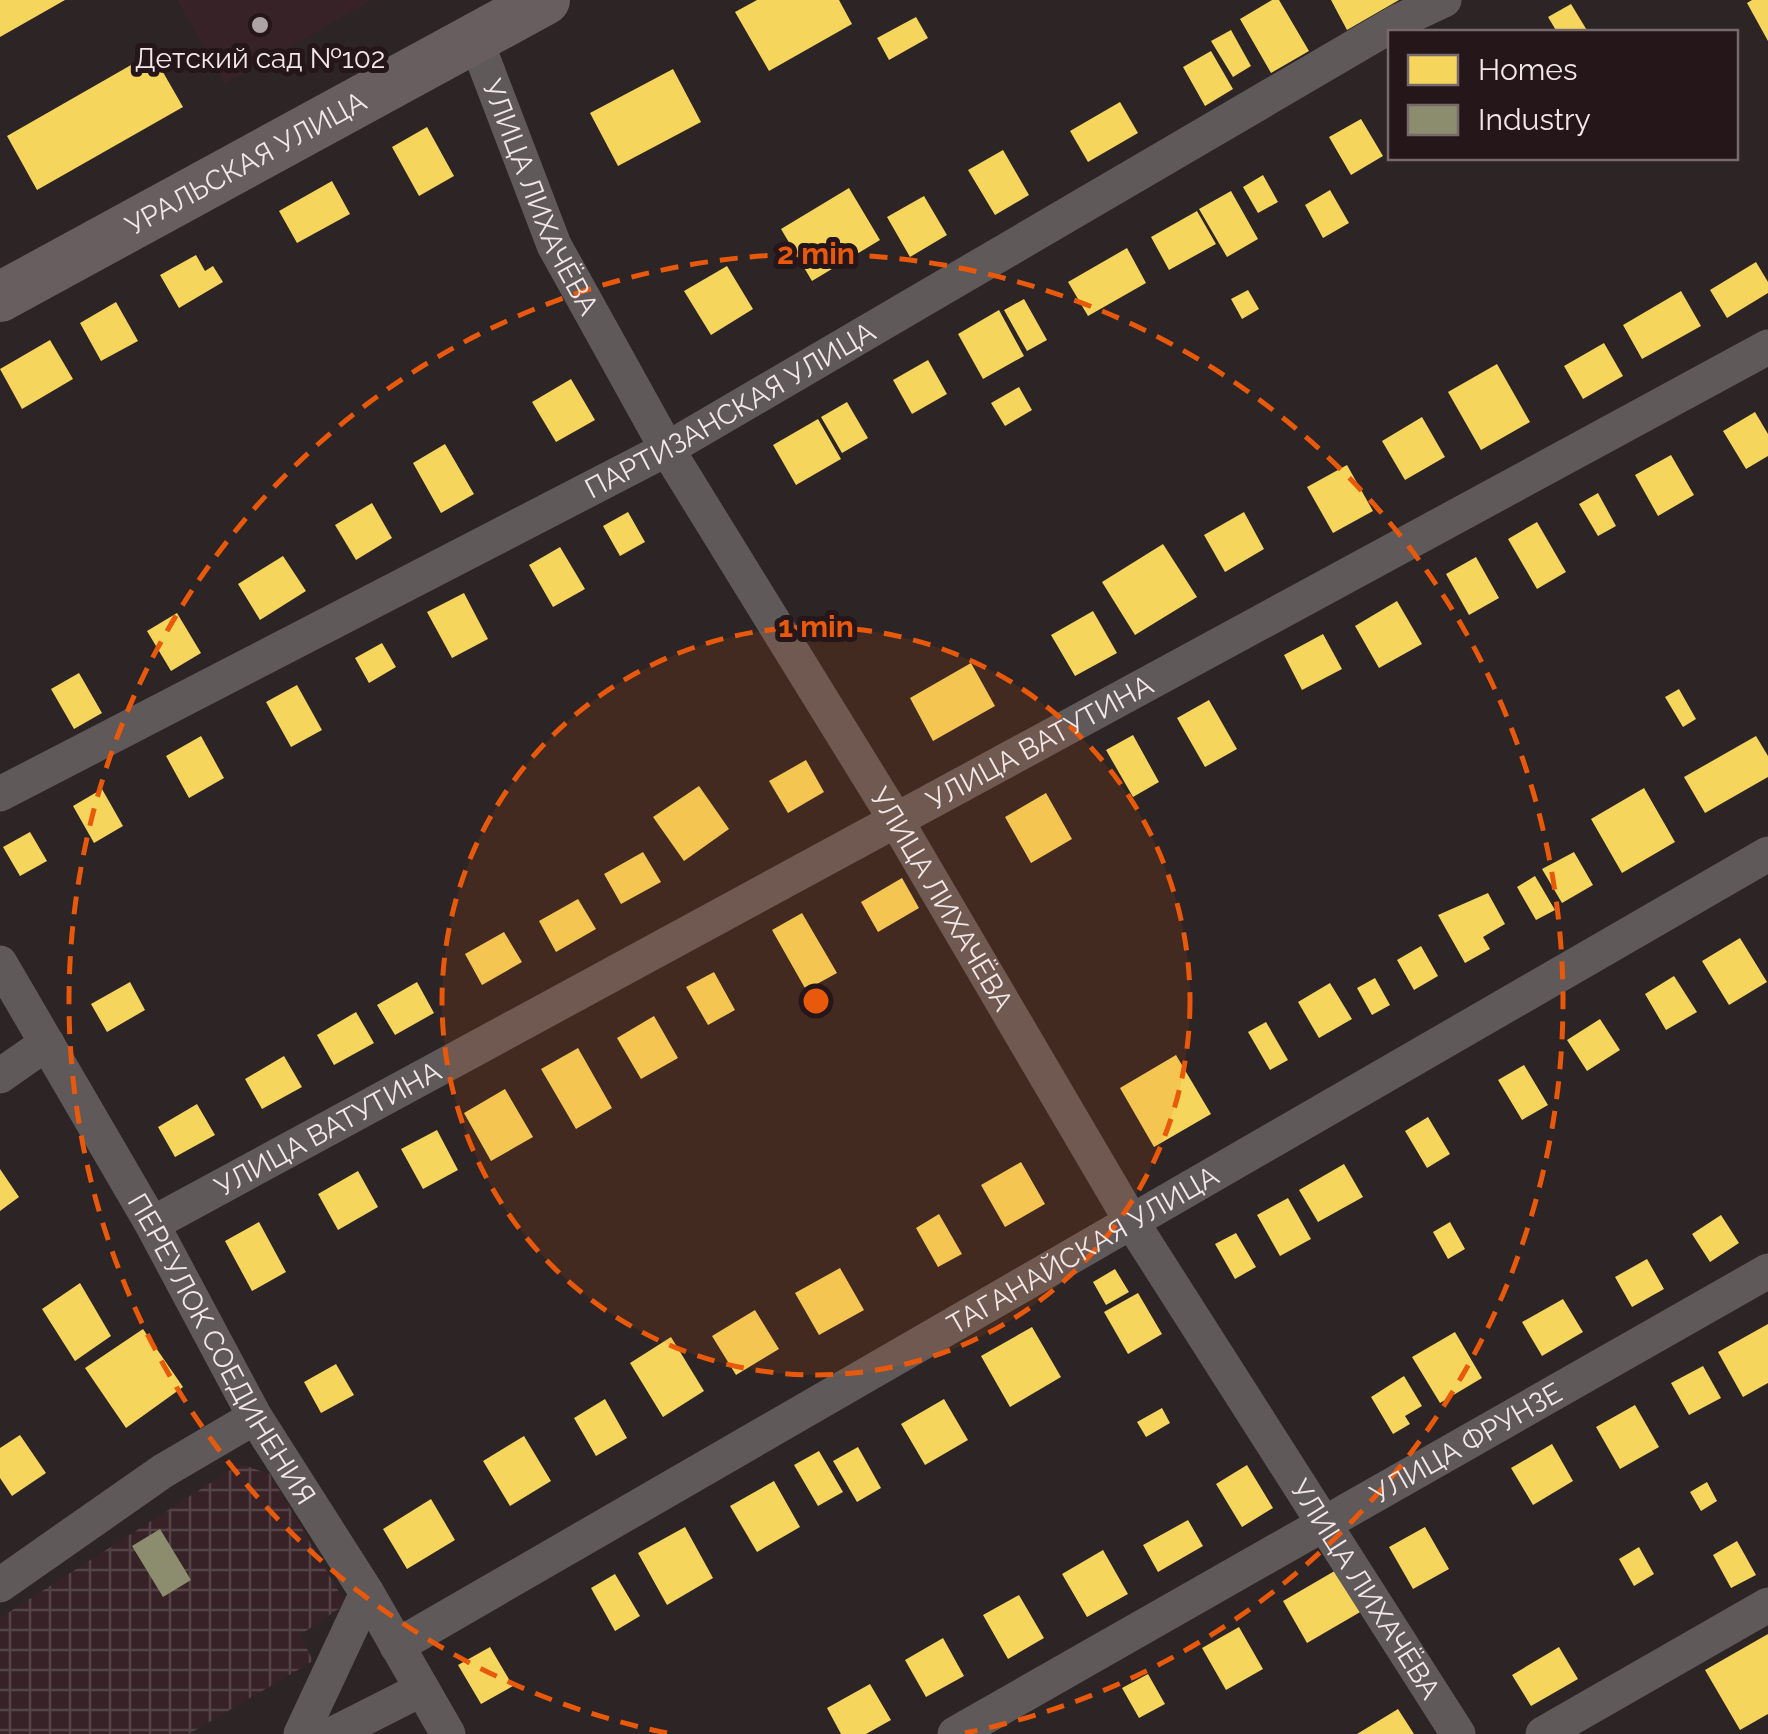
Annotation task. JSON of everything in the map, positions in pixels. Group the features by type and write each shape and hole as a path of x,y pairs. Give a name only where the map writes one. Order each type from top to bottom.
{"street":[{"name":"УРАЛЬСКАЯ УЛИЦА","path":"0,297 545,0"},
{"name":"ПАРТИЗАНСКАЯ УЛИЦА","path":"0,794 666,449 1380,32 1444,0"},
{"name":"УЛИЦА ЛИХАЧЁВА","path":"475,38 554,245 666,449 897,822 1133,1224 1458,1734"},
{"name":"УЛИЦА ВАТУТИНА","path":"152,1224 1768,348"},
{"name":"ТАГАНАЙСКАЯ УЛИЦА","path":"397,1646 1768,854"},
{"name":"ПЕРЕУЛОК СОЕДИНЕНИЯ","path":"0,963 152,1224 255,1417 366,1593 448,1734"},
{"path":"0,1076 47,1043"},
{"name":"УЛИЦА ФРУНЗЕ","path":"955,1734 1768,1271"},
{"path":"0,1585 162,1470 255,1417"},
{"path":"300,1734 366,1593"},
{"path":"1543,1734 1768,1604"},
{"path":"333,1734 422,1689"}],"shaded area":[{"name":"Детский сад №102","path":"177,0 372,0 225,84"},
{"path":"240,1464 270,1474 346,1604 300,1635 313,1661 189,1734 0,1734 0,1618"}],"building: Homes":[{"path":"0,0 65,0 0,37"},
{"path":"757,0 839,0 852,24 769,71 735,12"},
{"path":"1272,0 1279,0 1309,51 1271,73 1240,19"},
{"path":"1331,0 1399,0 1347,30"},
{"path":"1768,0 1768,41 1747,3"},
{"path":"1571,4 1587,30 1556,30 1548,17"},
{"path":"916,17 928,38 889,60 877,38"},
{"path":"1231,30 1251,66 1233,77 1211,41"},
{"path":"1211,51 1233,89 1205,106 1183,67"},
{"path":"152,53 183,107 37,190 7,136"},
{"path":"673,69 701,122 618,166 590,113"},
{"path":"1120,102 1138,133 1088,162 1070,131"},
{"path":"1361,119 1383,156 1351,175 1329,137"},
{"path":"427,127 454,176 419,196 392,147"},
{"path":"1003,150 1029,195 995,215 968,170"},
{"path":"1263,175 1278,202 1258,213 1243,187"},
{"path":"332,181 350,214 297,243 279,211"},
{"path":"849,188 880,240 812,281 781,229"},
{"path":"1330,190 1349,223 1323,238 1305,205"},
{"path":"1231,191 1258,239 1227,257 1199,209"},
{"path":"924,196 947,235 910,257 887,217"},
{"path":"1197,211 1216,244 1169,270 1151,237"},
{"path":"1127,248 1146,283 1088,316 1068,282"},
{"path":"196,255 205,271 213,266 223,282 179,308 160,275"},
{"path":"1756,262 1768,282 1768,293 1727,318 1710,290"},
{"path":"727,266 753,309 711,335 684,291"},
{"path":"1248,290 1259,309 1242,319 1231,299"},
{"path":"1681,291 1701,326 1642,359 1623,325"},
{"path":"1024,299 1047,340 1027,351 1004,310"},
{"path":"116,302 138,341 101,361 80,323"},
{"path":"999,310 1024,356 983,379 958,334"},
{"path":"50,340 73,379 22,409 0,369"},
{"path":"1604,343 1623,376 1583,399 1564,366"},
{"path":"928,360 947,394 912,414 893,380"},
{"path":"1497,364 1530,422 1481,450 1448,392"},
{"path":"571,379 595,420 556,442 532,402"},
{"path":"1019,387 1032,410 1005,426 991,403"},
{"path":"847,402 868,438 842,453 821,417"},
{"path":"1755,412 1768,434 1768,456 1746,469 1723,431"},
{"path":"1422,417 1445,457 1405,480 1382,441"},
{"path":"818,419 841,459 796,485 773,445"},
{"path":"445,444 474,494 441,513 413,463"},
{"path":"1671,455 1694,495 1658,516 1635,475"},
{"path":"1347,465 1373,511 1333,533 1307,487"},
{"path":"1598,493 1616,526 1598,536 1579,504"},
{"path":"372,503 392,538 356,560 335,525"},
{"path":"628,512 645,542 620,556 603,526"},
{"path":"1244,512 1264,549 1225,572 1204,535"},
{"path":"1537,522 1566,572 1537,589 1508,539"},
{"path":"1163,544 1197,597 1135,635 1102,582"},
{"path":"560,547 585,589 553,607 529,565"},
{"path":"283,556 306,591 260,620 238,584"},
{"path":"1476,557 1499,598 1469,615 1446,574"},
{"path":"464,593 488,639 452,658 427,612"},
{"path":"1397,601 1422,644 1379,668 1355,626"},
{"path":"1093,611 1117,653 1075,676 1051,635"},
{"path":"177,613 201,653 171,671 147,631"},
{"path":"1323,634 1342,669 1302,690 1284,655"},
{"path":"382,643 396,667 369,683 355,658"},
{"path":"971,663 995,706 933,741 910,698"},
{"path":"79,673 102,713 74,729 51,689"},
{"path":"297,685 322,730 291,747 266,702"},
{"path":"1679,689 1696,719 1683,727 1665,697"},
{"path":"1209,700 1237,749 1205,767 1177,718"},
{"path":"1133,735 1159,782 1133,797 1106,750"},
{"path":"201,736 224,778 189,798 166,756"},
{"path":"1756,736 1768,756 1768,777 1705,813 1684,777"},
{"path":"806,760 824,792 788,813 769,781"},
{"path":"699,786 729,829 684,861 653,817"},
{"path":"1644,788 1675,842 1622,873 1591,819"},
{"path":"102,789 123,826 94,843 73,806"},
{"path":"1046,793 1072,839 1031,863 1005,817"},
{"path":"30,832 47,861 20,876 3,847"},
{"path":"643,852 661,882 621,904 604,874"},
{"path":"1574,852 1593,885 1562,903 1542,869"},
{"path":"1535,876 1555,910 1536,920 1517,887"},
{"path":"902,878 919,908 878,932 861,902"},
{"path":"1488,893 1505,924 1483,937 1490,949 1465,963 1438,915"},
{"path":"578,899 596,929 556,952 539,921"},
{"path":"802,913 837,973 806,990 772,930"},
{"path":"504,932 522,962 482,985 465,954"},
{"path":"1740,938 1767,982 1729,1005 1702,961"},
{"path":"1421,946 1438,976 1414,990 1397,960"},
{"path":"714,972 735,1010 708,1025 686,987"},
{"path":"1674,976 1697,1012 1666,1030 1645,994"},
{"path":"1375,978 1390,1005 1372,1015 1357,988"},
{"path":"130,982 145,1010 107,1032 91,1004"},
{"path":"417,982 434,1013 395,1035 377,1005"},
{"path":"1330,983 1352,1019 1319,1038 1298,1002"},
{"path":"356,1012 374,1043 334,1065 317,1035"},
{"path":"654,1016 678,1058 641,1079 617,1038"},
{"path":"1600,1019 1620,1050 1587,1071 1567,1040"},
{"path":"1266,1022 1288,1060 1270,1070 1248,1032"},
{"path":"578,1048 612,1108 576,1129 541,1069"},
{"path":"1176,1055 1211,1114 1154,1147 1120,1088"},
{"path":"284,1056 302,1087 262,1109 245,1079"},
{"path":"1524,1065 1548,1105 1522,1120 1498,1080"},
{"path":"505,1089 533,1137 491,1161 464,1113"},
{"path":"197,1104 215,1135 175,1157 158,1127"},
{"path":"1428,1117 1450,1154 1427,1168 1405,1131"},
{"path":"437,1130 458,1170 423,1189 401,1149"},
{"path":"1021,1162 1045,1204 1005,1227 981,1185"},
{"path":"1344,1164 1363,1197 1318,1222 1299,1190"},
{"path":"0,1169 19,1197 0,1211"},
{"path":"358,1171 378,1207 338,1230 318,1194"},
{"path":"1288,1198 1311,1239 1280,1256 1257,1215"},
{"path":"939,1214 962,1254 938,1267 916,1228"},
{"path":"1721,1215 1739,1243 1710,1262 1692,1234"},
{"path":"259,1222 286,1272 252,1291 225,1241"},
{"path":"1450,1222 1465,1249 1448,1259 1433,1232"},
{"path":"1236,1233 1256,1267 1235,1279 1215,1244"},
{"path":"1647,1259 1664,1289 1632,1307 1615,1277"},
{"path":"840,1268 864,1310 819,1335 795,1293"},
{"path":"1115,1269 1129,1292 1106,1305 1093,1282"},
{"path":"80,1283 111,1336 75,1361 42,1309"},
{"path":"1138,1293 1162,1334 1128,1354 1104,1312"},
{"path":"1563,1299 1583,1332 1542,1356 1522,1322"},
{"path":"755,1310 779,1349 736,1375 712,1336"},
{"path":"1768,1324 1768,1383 1743,1397 1718,1352"},
{"path":"1032,1327 1061,1377 1010,1407 981,1356"},
{"path":"143,1329 183,1387 126,1428 85,1368"},
{"path":"1455,1332 1482,1378 1440,1403 1412,1357"},
{"path":"671,1337 704,1391 663,1417 630,1363"},
{"path":"336,1364 354,1395 321,1413 304,1382"},
{"path":"1703,1366 1721,1398 1689,1415 1671,1383"},
{"path":"1404,1376 1422,1406 1405,1416 1410,1424 1393,1434 1371,1397"},
{"path":"605,1399 627,1438 596,1456 574,1418"},
{"path":"944,1399 968,1440 925,1465 901,1424"},
{"path":"1635,1405 1659,1447 1620,1469 1596,1427"},
{"path":"1162,1408 1170,1423 1146,1437 1137,1422"},
{"path":"20,1435 46,1473 12,1496 0,1478 0,1448"},
{"path":"524,1436 551,1481 510,1506 483,1461"},
{"path":"1552,1444 1573,1481 1533,1505 1511,1468"},
{"path":"858,1447 881,1488 857,1502 833,1461"},
{"path":"819,1451 843,1492 818,1506 794,1465"},
{"path":"1247,1465 1273,1508 1242,1527 1216,1484"},
{"path":"774,1481 800,1527 757,1552 730,1506"},
{"path":"1707,1482 1717,1501 1701,1511 1690,1492"},
{"path":"431,1499 455,1540 407,1569 383,1529"},
{"path":"1188,1520 1203,1546 1158,1572 1143,1545"},
{"path":"685,1527 713,1578 667,1605 638,1553"},
{"path":"1425,1527 1449,1569 1413,1589 1389,1547"},
{"path":"1737,1541 1756,1575 1731,1588 1713,1555"},
{"path":"1639,1547 1654,1574 1634,1586 1619,1559"},
{"path":"1103,1550 1128,1594 1087,1617 1062,1574"},
{"path":"1338,1569 1362,1611 1307,1643 1283,1601"},
{"path":"615,1574 640,1616 615,1631 591,1588"},
{"path":"1019,1595 1044,1638 1008,1659 983,1615"},
{"path":"1239,1627 1263,1669 1226,1690 1202,1648"},
{"path":"1768,1634 1768,1714 1740,1730 1705,1670"},
{"path":"943,1638 964,1676 926,1697 905,1660"},
{"path":"490,1647 513,1686 481,1704 458,1665"},
{"path":"1559,1647 1578,1679 1531,1706 1512,1675"},
{"path":"1148,1674 1165,1704 1139,1718 1122,1688"},
{"path":"870,1684 891,1720 866,1734 841,1734 827,1708"},
{"path":"1398,1709 1414,1734 1357,1734"}],"building: Industry":[{"path":"160,1529 191,1580 163,1597 132,1546"}],"place":[{"name":"Детский сад №102","path":"260,25"}]}
